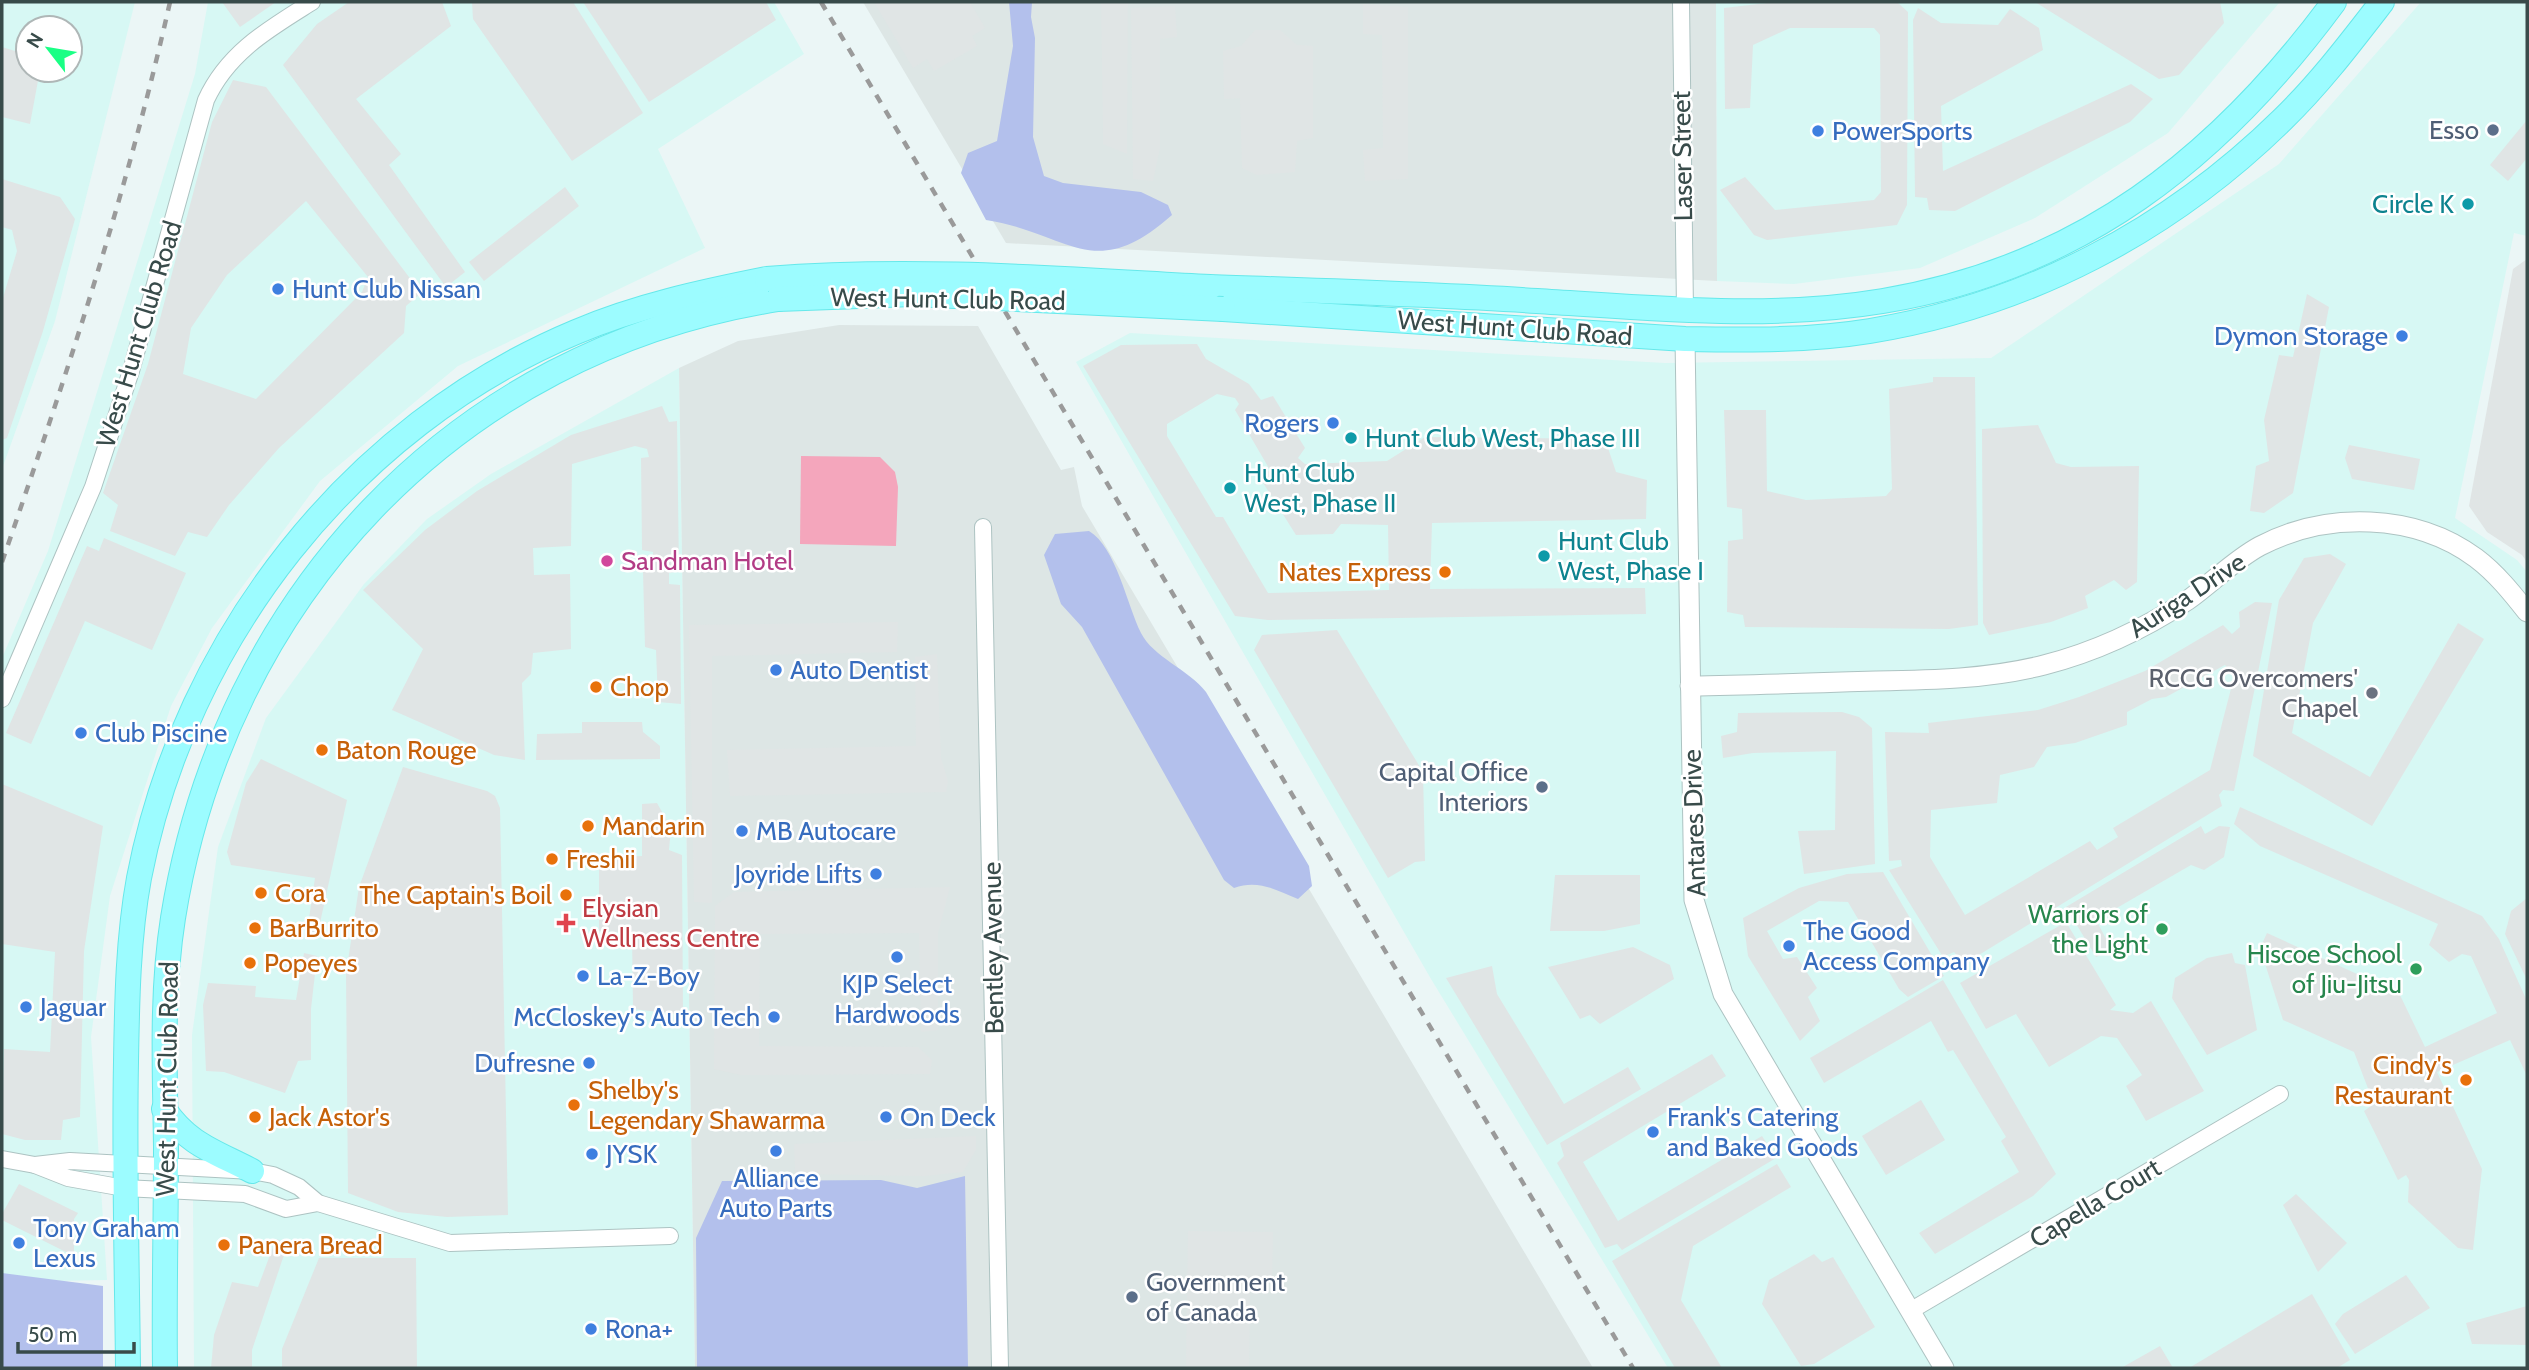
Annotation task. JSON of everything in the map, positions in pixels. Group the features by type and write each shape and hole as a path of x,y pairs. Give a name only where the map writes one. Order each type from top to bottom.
{"main road":[{"name":"West Hunt Club Road","path":"128,1368 124,1162 130,955 145,853 166,777 192,710 217,661 260,591 297,542 367,468 437,410 485,379 539,349 612,318 695,294 773,289 870,273 941,273 1685,311 1789,310 1882,301 1962,282 2054,247 2127,207 2201,151 2274,79 2334,2"},
{"name":"West Hunt Club Road","path":"165,1368 164,1006 167,961 190,834 220,743 268,643 303,591 387,493 451,438 499,404 582,359 657,328 733,307 773,289 1223,309 1685,339 1784,339 1870,331 1963,310 2033,287 2138,234 2227,169 2283,120 2317,83 2382,2"},
{"path":"1685,311 1685,339"},
{"path":"164,1109 179,1130 192,1141 252,1171"}],"street":[{"name":"West Hunt Club Road","path":"2,699 93,487 131,371 206,100 216,78 234,56 312,2"},
{"name":"Laser Street","path":"1681,2 1685,311"},
{"name":"Antares Drive","path":"1685,339 1694,900 1710,959 1723,994 1944,1368"},
{"name":"Auriga Drive","path":"1690,686 1956,679 2044,666 2124,637 2187,600 2259,547 2292,532 2362,521 2399,525 2436,536 2476,558 2509,588 2527,612"},
{"name":"Bentley Avenue","path":"983,527 1000,1368"},
{"name":"Capella Court","path":"1910,1311 2280,1094"},
{"name":"West Hunt Club Road","path":"2,1159 36,1165 68,1178 124,1188"},
{"name":"West Hunt Club Road","path":"36,1165 70,1161 124,1162"},
{"path":"124,1162 252,1171 273,1175 299,1187 318,1203 450,1243 670,1236"},
{"path":"124,1188 245,1194 286,1209 318,1203"}],"shaded area":[{"path":"2,2 135,2 55,321 2,469"},
{"path":"208,2 774,2 804,54 658,149 705,248 458,366 320,481 212,628 171,706 110,896 91,1037 107,1280 2,1282 2,658 48,551 195,74"},
{"path":"222,2 276,2 240,27"},
{"path":"349,2 442,2 451,26 356,99 401,154 389,165 465,272 446,287 283,65 317,24"},
{"path":"472,2 573,2 643,113 572,161 473,19"},
{"path":"583,2 766,2 776,20 649,102"},
{"path":"863,2 1716,2 1717,281 1006,243"},
{"path":"874,2 970,2 985,28 972,36 977,46 934,71 927,59 913,68"},
{"path":"1009,2 1032,2 1031,17 1035,38 1033,137 1044,176 1063,183 1141,192 1168,205 1172,215 1145,236 1121,247 1101,251 1081,249 1015,226 986,220 961,173 968,153 997,141 1013,46"},
{"path":"1716,2 2280,2 2168,133 2035,218 1920,268 1794,284 1717,281"},
{"path":"1775,2 1897,2 1908,12 1907,205 1897,225 1767,240 1754,235 1720,190 1745,177 1775,210 1874,200 1881,192 1880,35 1874,28 1790,28 1753,45 1750,108 1725,109 1724,8"},
{"path":"2035,2 2220,2 2224,23 2179,75 2159,79"},
{"path":"2421,2 2527,2 2527,236 2514,233 2455,518 2517,560 2527,572 2527,1368 1668,1368 1431,979 1076,362 1130,333 1665,363 1991,358 2279,164"},
{"path":"1101,3 1128,3 1127,154 1103,144"},
{"path":"1363,4 1408,7 1408,179 1365,181 1363,150 1383,148 1382,35 1363,34"},
{"path":"1175,6 1177,37 1160,39 1160,148 1153,181 1133,179 1131,8"},
{"path":"1918,8 1941,23 1998,25 2010,9 2039,28 2043,50 1941,106 1943,171 2131,84 2153,99 2130,122 1955,211 1929,210 1927,198 1915,197 1913,20"},
{"path":"1255,30 1280,30 1297,45 1313,46 1313,138 1297,141 1295,172 1257,175 1242,168 1240,98 1224,99 1223,51 1241,46"},
{"path":"2,47 14,51 14,84 37,84 30,124 2,117"},
{"path":"233,80 266,87 421,293 406,306 404,333 279,448 229,505 207,537 188,532 175,556 110,531 118,505 103,493 148,364 212,122","holes":["306,201 368,277 362,292 256,399 183,374 191,328 227,275"]},
{"path":"2527,120 2527,158 2508,181 2490,165"},
{"path":"2,179 60,197 75,219 43,331 7,438 2,440 2,301 17,251 12,230 2,227"},
{"path":"565,187 579,206 484,281 469,262"},
{"path":"2527,259 2527,562 2522,555 2487,532 2469,506 2513,269"},
{"path":"2307,294 2329,307 2293,493 2264,513 2250,511 2256,466 2269,461 2264,420 2279,355 2293,357"},
{"path":"839,325 978,326 1061,470 1074,467 1082,506 1593,1368 695,1368 679,368 738,341"},
{"path":"1197,344 1206,359 1249,384 1261,400 1273,396 1305,448 1298,458 1305,464 1387,461 1425,437 1605,439 1616,472 1647,480 1646,519 1432,523 1430,589 1645,588 1646,614 1268,620 1235,616 1083,366 1121,345","holes":["1217,394 1235,398 1239,404 1235,410 1270,470 1260,478 1296,535 1333,534 1341,524 1388,525 1389,590 1268,593 1223,517 1216,517 1167,436 1167,424"]},
{"path":"679,368 695,1368 194,1368 192,1035 218,847 266,718 364,584 427,519 491,474"},
{"path":"1933,377 1975,377 1978,625 1949,629 1745,627 1743,615 1727,612 1728,541 1743,539 1742,509 1727,507 1724,410 1766,410 1767,491 1806,500 1886,496 1892,489 1889,389 1933,382"},
{"path":"662,406 669,422 677,421 679,571 669,573 669,584 680,585 681,704 658,702 656,650 645,647 643,572 652,569 653,552 642,550 641,458 649,457 647,449 635,446 572,464 571,546 533,548 534,575 570,574 571,649 533,653 531,674 522,683 525,760 494,755 392,710 423,649 363,590 425,530 477,491 571,435"},
{"path":"2038,425 2056,463 2071,467 2139,466 2137,582 2126,590 2114,580 2085,596 2088,608 2051,622 1989,635 1983,623 1982,429"},
{"path":"2349,445 2420,459 2414,490 2352,479 2345,458"},
{"path":"801,456 880,457 895,472 898,487 896,546 800,544"},
{"path":"1089,531 1107,550 1114,563 1146,641 1206,692 1309,866 1312,886 1298,899 1259,885 1234,888 1224,880 1082,627 1061,604 1044,555 1055,534"},
{"path":"104,538 186,573 152,650 85,621 31,744 6,733 87,546 99,551"},
{"path":"2330,554 2346,564 2313,623 2292,733 2370,777 2458,623 2484,639 2372,826 2253,756 2279,600 2304,558"},
{"path":"2255,602 2272,603 2234,791 2223,790 2219,795 2222,806 1964,964 1954,952 1943,957 1889,870 1902,866 1901,860 1889,861 1885,732 1929,733 1928,723 2038,710 2079,697 2145,671 2223,625 2232,634 2240,627 2239,612","holes":["2225,665 2234,677 2210,770 2113,828 2118,837 2097,850 2090,841 1965,915 1930,857 1931,810 1997,803 2000,775 2034,767 2047,747 2075,743 2127,725 2127,712 2152,699 2166,697"]},
{"path":"898,622 897,652 712,656 712,903 694,902 689,625"},
{"path":"1337,630 1423,772 1425,861 1415,862 1388,878 1254,650 1262,635"},
{"path":"937,654 941,758 948,781 946,792 730,796 727,750 916,746 915,657"},
{"path":"1842,712 1859,717 1872,728 1875,864 1804,874 1798,831 1835,830 1836,751 1753,753 1723,758 1721,736 1737,732 1738,713"},
{"path":"582,722 642,722 643,732 660,746 660,759 536,760 537,734 582,733"},
{"path":"261,759 347,800 318,932 307,932 315,878 231,865 227,852 246,783"},
{"path":"403,767 487,791 495,796 500,808 508,1215 447,1217 398,1212 348,1193 346,974 359,887"},
{"path":"2,784 103,826 84,951 80,1117 63,1120 61,1140 25,1140 2,1134 4,1049 50,1052 55,952 2,944"},
{"path":"657,803 671,828 669,850 682,855 683,1015 633,1009 632,933 599,931 599,858 642,856 642,804"},
{"path":"2240,807 2482,916 2499,939 2527,1001 2527,1076 2510,1040 2437,1072 2482,1169 2473,1250 2458,1248 2408,1202 2409,1180 2406,1175 2398,1180 2364,1111 2374,1104 2354,1052 2283,1020 2260,948 2267,933 2399,993 2425,1047 2497,1013 2471,956 2462,954 2449,962 2429,945 2438,924 2260,846 2234,824"},
{"path":"2201,826 2205,834 2219,826 2230,827 2224,857 2204,870 2191,865 2096,920 2112,950 2096,957 2066,907"},
{"path":"1883,872 1944,976 1908,997 1899,989 1848,902 1819,901 1767,931 1783,959 1797,957 1817,988 1808,997 1820,1021 1800,1041 1748,956 1743,918 1799,888 1847,874"},
{"path":"1555,875 1640,875 1640,924 1604,931 1550,931"},
{"path":"950,887 938,933 938,1030 921,1032 919,933 760,934 759,1046 918,1047 932,1060 930,1074 741,1075 714,1069 715,906 734,892"},
{"path":"2527,898 2527,980 2505,934 2511,911"},
{"path":"2066,922 2116,1005 2110,1010 2133,1013 2151,1001 2204,1091 2146,1121 2126,1086 2142,1075 2117,1038 2101,1036 2049,1067 2016,1014 1986,1029 1960,983"},
{"path":"1633,947 1670,965 1674,979 1600,1024 1590,1015 1580,1019 1548,967"},
{"path":"304,953 317,956 311,1009 311,1060 298,1061 285,1093 224,1072 206,1071 203,1005 208,983 256,986 255,997 296,1000"},
{"path":"2232,953 2235,963 2245,965 2257,1030 2207,1055 2172,998 2175,978 2207,958"},
{"path":"1492,966 1497,994 1564,1104 1628,1067 1641,1089 1547,1145 1446,978"},
{"path":"1943,980 2056,1174 2033,1196 1935,1254 1919,1233 2019,1172 2001,1141 2006,1137 1953,1050 1948,1052 1931,1021 1824,1083 1810,1058"},
{"path":"1712,1054 1726,1076 1583,1162 1618,1221 1762,1136 1776,1158 1622,1250 1617,1244 1605,1248 1557,1163 1564,1156 1560,1143"},
{"path":"1921,1100 1945,1140 1886,1175 1862,1136"},
{"path":"976,1136 976,1150 963,1172 924,1176 795,1174 794,1144"},
{"path":"1777,1164 1791,1187 1693,1246 1681,1300 1722,1368 1675,1368 1612,1261"},
{"path":"965,1176 968,1368 697,1368 696,1238 722,1181 881,1180 917,1188"},
{"path":"19,1184 78,1213 74,1219 74,1256 2,1220 2,1214"},
{"path":"2296,1194 2347,1243 2318,1272 2283,1205"},
{"path":"1188,1231 1273,1232 1272,1282 1250,1283 1249,1368 1186,1368"},
{"path":"276,1239 288,1243 252,1350 252,1368 211,1368 214,1335 232,1282 258,1287"},
{"path":"1814,1254 1822,1262 1833,1257 1875,1327 1814,1364 1801,1366 1762,1304 1769,1280"},
{"path":"319,1258 416,1258 417,1368 282,1368 282,1349"},
{"path":"2,1273 103,1286 103,1368 2,1368"},
{"path":"2406,1275 2430,1308 2355,1354 2335,1324 2343,1314"},
{"path":"2312,1294 2350,1360 2337,1368 2189,1368"},
{"path":"2527,1306 2527,1345 2472,1344 2466,1323"},
{"path":"2160,1346 2173,1368 2121,1368"}],"railway":[{"path":"2,562 94,284 135,144 170,2"},
{"path":"821,2 1633,1368"}],"place":[{"name":"Esso","path":"2493,130"},
{"name":"PowerSports","path":"1818,131"},
{"name":"Circle K","path":"2468,204"},
{"name":"Hunt Club Nissan","path":"278,289"},
{"name":"Dymon Storage","path":"2402,336"},
{"name":"Rogers","path":"1333,423"},
{"name":"Hunt Club West, Phase III","path":"1351,438"},
{"name":"Hunt Club West, Phase II","path":"1230,488"},
{"name":"Hunt Club West, Phase I","path":"1544,556"},
{"name":"Sandman Hotel","path":"607,561"},
{"name":"Nates Express","path":"1445,572"},
{"name":"Auto Dentist","path":"776,670"},
{"name":"Chop","path":"596,687"},
{"name":"RCCG Overcomers' Chapel","path":"2372,693"},
{"name":"Club Piscine","path":"81,733"},
{"name":"Baton Rouge","path":"322,750"},
{"name":"Capital Office Interiors","path":"1542,787"},
{"name":"Mandarin","path":"588,826"},
{"name":"MB Autocare","path":"742,831"},
{"name":"Freshii","path":"552,859"},
{"name":"Joyride Lifts","path":"876,874"},
{"name":"Cora","path":"261,893"},
{"name":"The Captain's Boil","path":"566,895"},
{"name":"Elysian Wellness Centre","path":"566,923"},
{"name":"BarBurrito","path":"255,928"},
{"name":"Warriors of the Light","path":"2162,929"},
{"name":"The Good Access Company","path":"1789,946"},
{"name":"KJP Select Hardwoods","path":"897,957"},
{"name":"Popeyes","path":"250,963"},
{"name":"Hiscoe School of Jiu-Jitsu","path":"2416,969"},
{"name":"La-Z-Boy","path":"583,976"},
{"name":"Jaguar","path":"26,1007"},
{"name":"McCloskey's Auto Tech","path":"774,1017"},
{"name":"Dufresne","path":"589,1063"},
{"name":"Cindy's Restaurant","path":"2466,1080"},
{"name":"Shelby's Legendary Shawarma","path":"574,1105"},
{"name":"Jack Astor's","path":"255,1117"},
{"name":"On Deck","path":"886,1117"},
{"name":"Frank's Catering and Baked Goods","path":"1653,1132"},
{"name":"Alliance Auto Parts","path":"776,1151"},
{"name":"JYSK","path":"592,1154"},
{"name":"Tony Graham Lexus","path":"19,1243"},
{"name":"Panera Bread","path":"224,1245"},
{"name":"Government of Canada","path":"1132,1297"},
{"name":"Rona+","path":"591,1329"}]}
